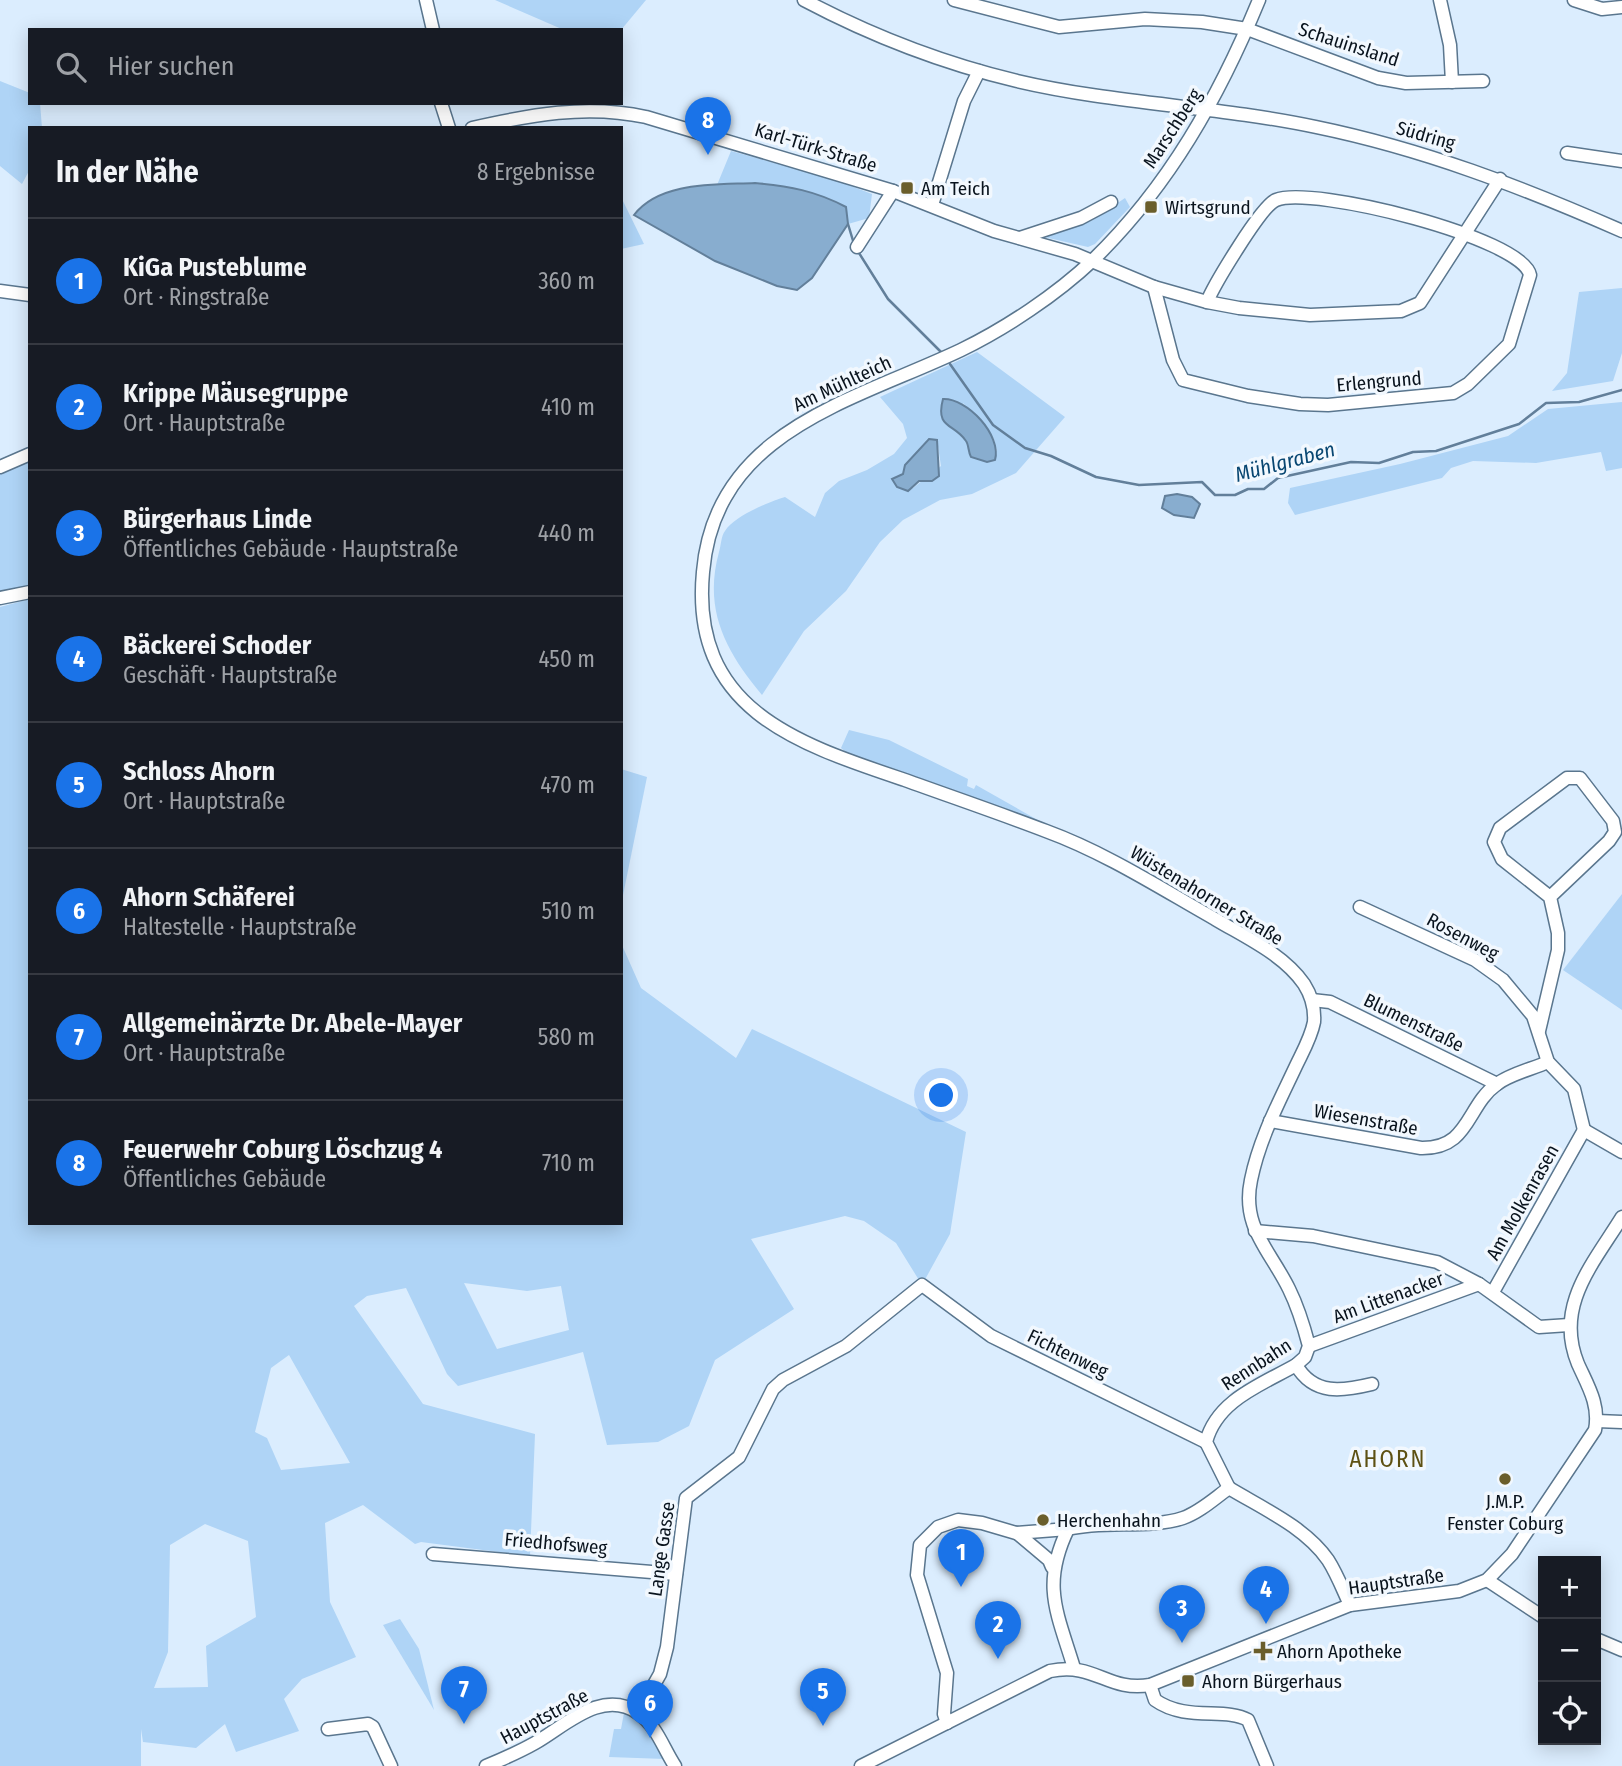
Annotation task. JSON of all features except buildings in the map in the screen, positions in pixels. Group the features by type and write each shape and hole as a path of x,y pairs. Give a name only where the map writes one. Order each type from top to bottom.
{"street":[{"path":"426,0 433,28"},
{"path":"804,0 902,46 979,71 1032,83 1209,110"},
{"name":"Schauinsland","path":"954,0 1046,26 1177,19 1247,29 1378,78 1406,83 1483,81"},
{"name":"Marschberg","path":"1091,261 1158,186 1209,110 1259,0"},
{"path":"1440,0 1450,45 1452,82"},
{"path":"1574,0 1602,9 1622,7"},
{"path":"932,205 964,101 979,71"},
{"path":"442,105 448,126"},
{"name":"Karl-Türk-Straße","path":"480,126 556,107 594,107 646,117 893,191 1091,261 1154,287 1238,308 1310,315 1350,315 1412,308 1430,292 1500,178"},
{"name":"Südring","path":"1209,110 1315,127 1394,145 1500,178 1622,231"},
{"path":"1567,153 1622,161"},
{"path":"857,247 893,191"},
{"name":"Erlengrund","path":"1154,287 1178,374 1191,383 1248,396 1300,404 1328,405 1453,393 1468,384 1509,344 1530,279 1525,264 1466,235 1384,208 1277,200 1218,278 1208,302"},
{"path":"1020,238 1081,218 1111,202"},
{"name":"Am Mühlteich","path":"713,652 704,618 705,557 718,513 754,459 771,443 810,416 991,334 1091,261"},
{"path":"0,291 28,296"},
{"path":"0,467 28,455"},
{"path":"0,598 28,592"},
{"name":"Wüstenahorner Straße","path":"713,652 731,685 758,715 775,729 819,750 1083,845 1252,941 1292,970 1305,985 1312,1000"},
{"path":"1539,1031 1558,950 1558,933 1550,897 1502,859 1496,850 1496,835 1567,778 1580,778 1613,821 1615,832 1609,841 1550,897"},
{"name":"Rosenweg","path":"1360,907 1475,960 1494,973 1524,1003 1539,1031 1548,1062 1574,1089 1584,1130"},
{"path":"1312,1000 1314,1021 1310,1035 1270,1121 1250,1182 1249,1215 1255,1231 1313,1236 1437,1262 1479,1284 1539,1327 1569,1325"},
{"name":"Blumenstraße","path":"1312,1000 1330,1002 1497,1084"},
{"name":"Wiesenstraße","path":"1270,1121 1428,1148 1450,1142 1461,1132 1497,1084 1548,1062"},
{"path":"1584,1130 1622,1152"},
{"name":"Am Molkenrasen","path":"1493,1293 1584,1130"},
{"path":"1621,1426 1597,1421 1593,1396 1575,1355 1569,1325 1578,1291 1622,1217"},
{"name":"Rennbahn","path":"1206,1442 1215,1419 1230,1403 1296,1365 1306,1357 1310,1346 1287,1283 1255,1231"},
{"name":"Am Littenacker","path":"1310,1346 1479,1284"},
{"name":"Fichtenweg","path":"922,1285 985,1332 1206,1442"},
{"name":"Lange Gasse","path":"638,1713 660,1674 667,1647 686,1498 739,1457 773,1389 783,1380 846,1346 922,1285"},
{"path":"1296,1365 1304,1378 1340,1392 1373,1384"},
{"name":"Hauptstraße","path":"1074,1668 1126,1687 1150,1685 1350,1605 1460,1591 1487,1580 1512,1554 1591,1438 1597,1421"},
{"path":"1206,1442 1229,1488 1282,1520 1317,1548 1333,1569 1350,1605"},
{"path":"947,1723 944,1714 947,1673 917,1575 920,1545 938,1527 958,1520 1016,1532 1068,1530 1084,1525 1161,1523 1181,1518 1229,1488"},
{"path":"1052,1567 1068,1530"},
{"path":"861,1766 1028,1680 1050,1671 1074,1668 1055,1605 1052,1567 1049,1560 1016,1532"},
{"name":"Friedhofsweg","path":"433,1554 676,1574"},
{"path":"1487,1580 1538,1614"},
{"path":"1601,1641 1622,1650"},
{"path":"1150,1685 1155,1700 1174,1709 1248,1720 1267,1766"},
{"name":"Hauptstraße","path":"486,1766 536,1743 593,1708 612,1705 638,1713"},
{"path":"638,1713 657,1733 675,1766"},
{"path":"328,1729 368,1724 373,1727 391,1766"}],"shaded area":[{"path":"495,0 646,0 623,28 559,28"},
{"path":"0,81 28,92 28,105 40,105 42,126 28,126 28,173 22,184 0,166"},
{"path":"731,151 830,178 872,194 869,218 848,224 845,207 798,190 751,184 717,185"},
{"path":"755,183 802,190 846,207 848,224 812,278 797,290 777,286 715,261 634,215 645,204 674,190 707,185"},
{"path":"1125,198 1130,207 1095,244 1088,247 1044,237 1091,221"},
{"path":"623,201 644,244 623,249"},
{"path":"1622,288 1622,353 1613,381 1552,391 1567,373 1579,292"},
{"path":"977,352 1065,417 1016,473 972,494 940,500 903,520 880,542 846,591 804,631 762,695 728,646 716,611 715,573 723,536 730,525 744,515 785,497 815,517 825,493 839,481 867,470 894,454 907,438 903,424 880,397","holes":["963,403 994,439 997,451 969,453","937,440 941,466 913,488 897,487 896,477 903,474"]},
{"path":"943,399 962,405 981,420 993,440 995,460 987,462 971,457 966,441 944,421 941,409"},
{"path":"1622,402 1622,468 1606,471 1601,452 1536,463 1473,461 1451,468 1442,478 1295,515 1288,503 1290,488 1400,464 1508,436 1548,409"},
{"path":"929,439 937,440 939,476 932,481 919,481 908,491 897,487 892,479 903,474 905,465"},
{"path":"28,460 28,589 0,597 0,471"},
{"path":"1177,494 1192,497 1200,504 1194,518 1174,515 1162,508 1165,496"},
{"path":"28,600 28,1225 623,1225 623,948 641,988 736,1058 752,1029 966,1132 950,1234 922,1285 896,1243 864,1221 845,1216 751,1239 794,1309 715,1360 689,1426 658,1442 607,1445 583,1352 458,1386 447,1374 406,1288 367,1296 354,1306 423,1404 535,1434 530,1556 421,1542 415,1544 363,1505 325,1523 330,1602 356,1657 302,1679 284,1699 299,1731 236,1752 225,1724 196,1748 143,1742 141,1729 141,1766 0,1766 0,607","holes":["464,1283 527,1291 561,1286 569,1330 497,1349","289,1355 350,1463 281,1470 267,1438 255,1432 271,1368","205,1524 248,1541 256,1617 206,1646 208,1687 154,1688 168,1652 170,1545"]},
{"path":"849,730 889,740 968,779 967,786 974,789 976,785 1043,823 849,755 841,748"},
{"path":"623,770 647,777 623,895"},
{"path":"1622,894 1622,1010 1563,970"},
{"path":"400,1619 419,1649 434,1710 383,1625"},
{"path":"624,1713 638,1719 665,1759 609,1757 614,1729 621,1729"}],"waterway":[{"name":"Mühlgraben","path":"848,224 854,244"},
{"name":"Mühlgraben","path":"859,253 888,299 942,353"},
{"name":"Mühlgraben","path":"950,364 993,425 1025,448 1051,456 1096,477 1139,485 1202,482 1215,495 1235,495 1248,489 1264,489 1278,478 1351,462 1379,463 1413,452 1436,451 1519,424 1546,403 1579,402 1622,390"}],"place":[{"name":"Feuerwehr Coburg Löschzug 4","path":"708,155"},
{"name":"Am Teich","path":"907,188"},
{"name":"Wirtsgrund","path":"1151,207"},
{"name":"J.M.P. Fenster Coburg","path":"1505,1479"},
{"name":"Herchenhahn","path":"1043,1520"},
{"name":"KiGa Pusteblume","path":"961,1587"},
{"name":"Bäckerei Schoder","path":"1266,1624"},
{"name":"Bürgerhaus Linde","path":"1182,1643"},
{"name":"Ahorn Apotheke","path":"1263,1651"},
{"name":"Krippe Mäusegruppe","path":"998,1659"},
{"name":"Ahorn Bürgerhaus","path":"1188,1681"},
{"name":"Allgemeinärzte Dr. Abele-Mayer","path":"464,1724"},
{"name":"Schloss Ahorn","path":"823,1726"},
{"name":"Ahorn Schäferei","path":"650,1738"}],"district":[{"name":"AHORN","path":"1388,1459"}]}
